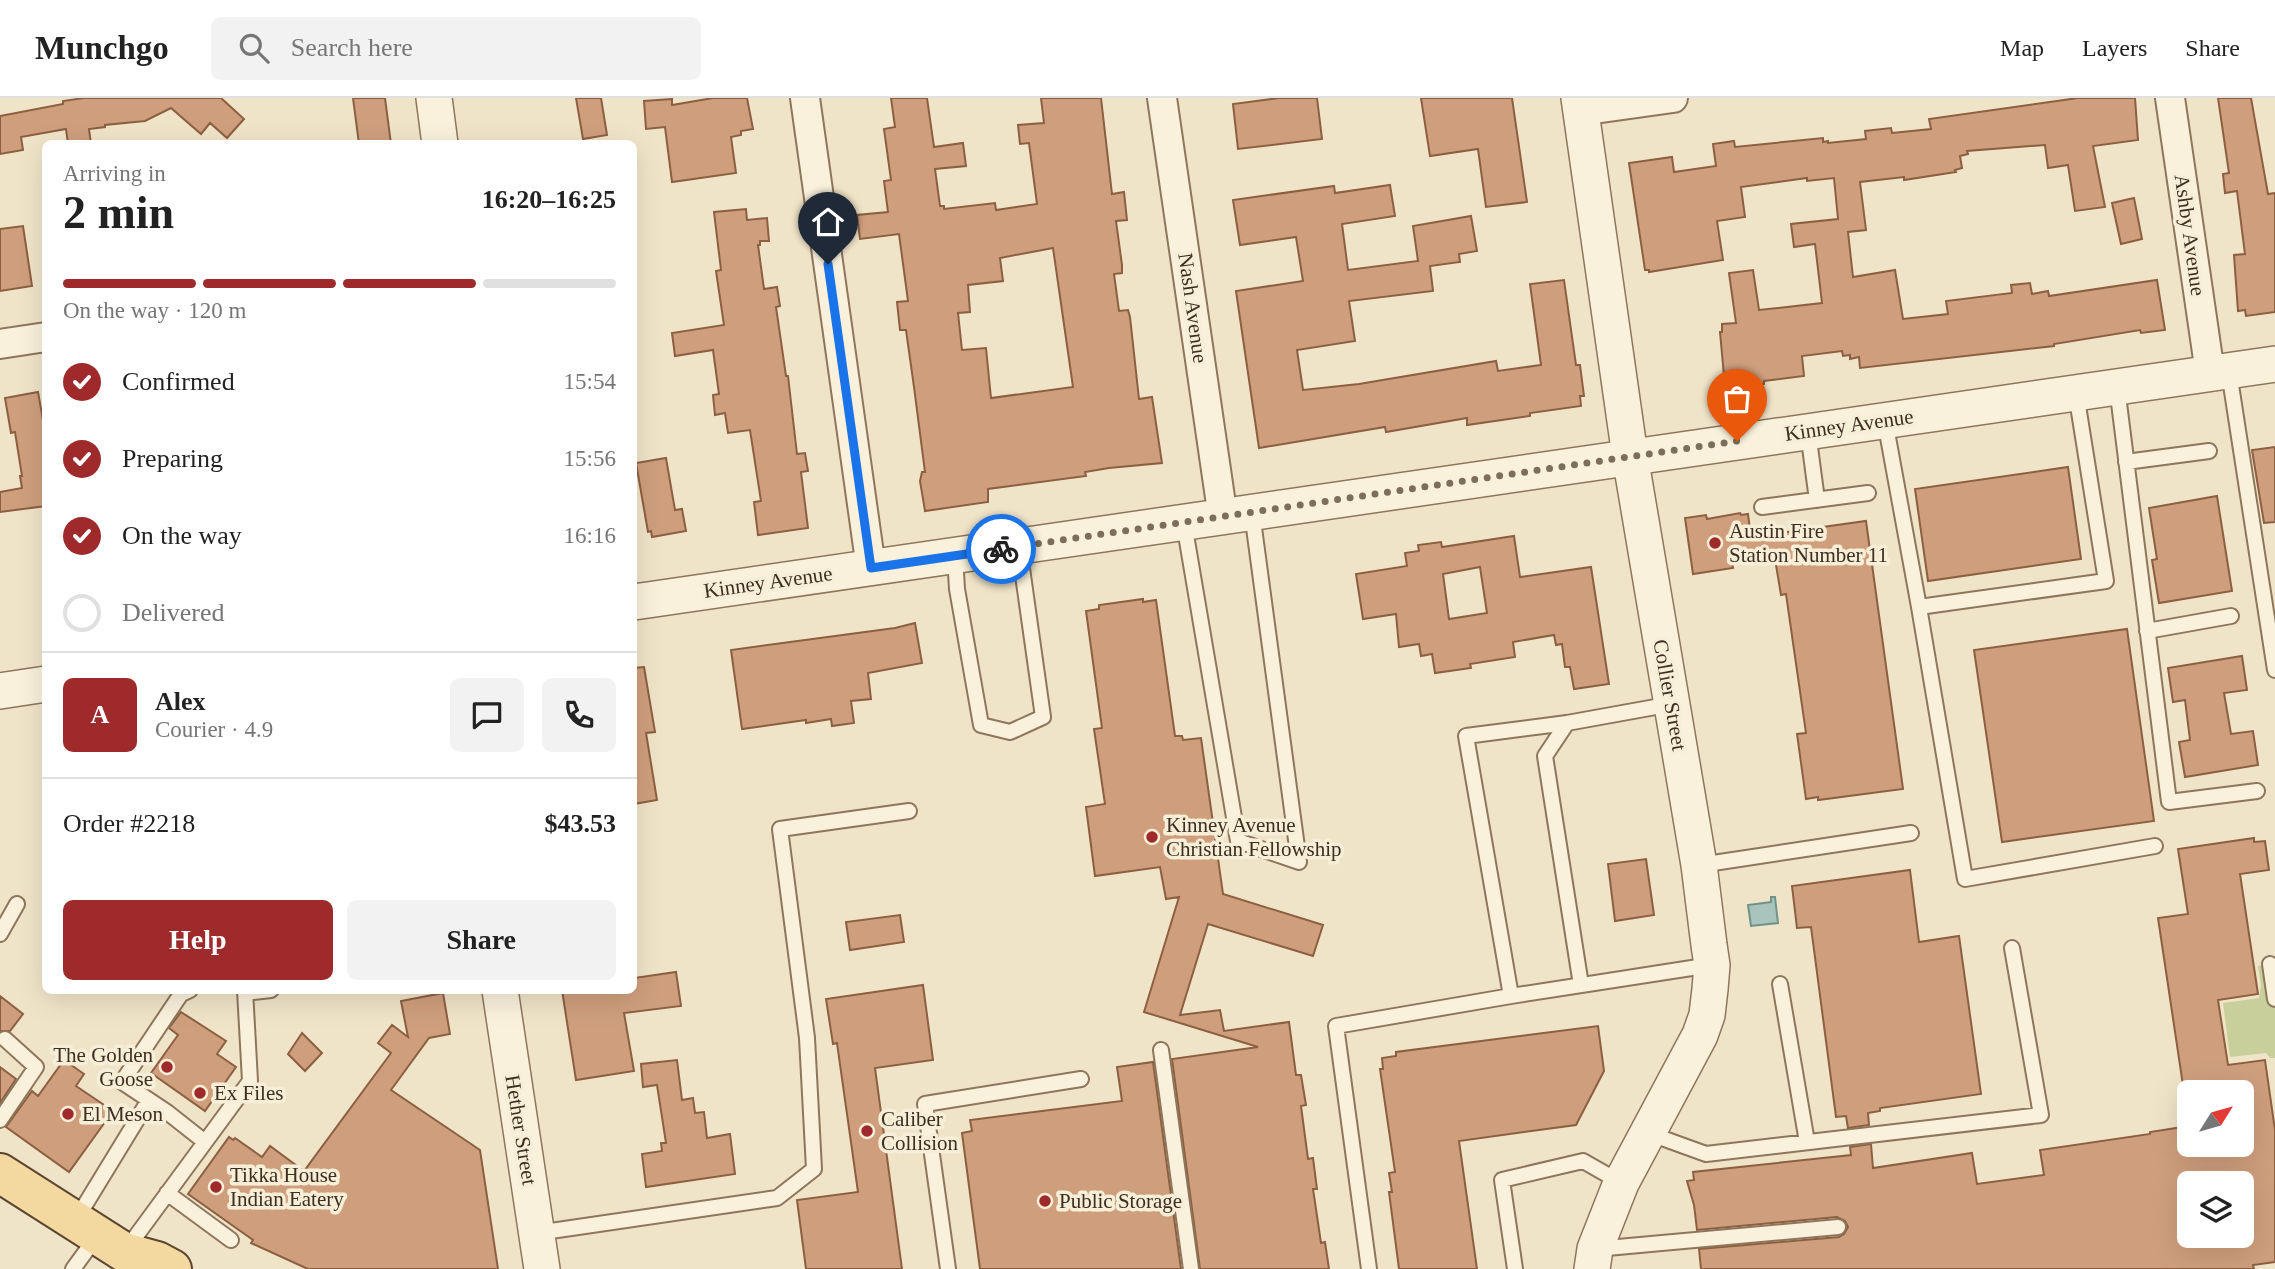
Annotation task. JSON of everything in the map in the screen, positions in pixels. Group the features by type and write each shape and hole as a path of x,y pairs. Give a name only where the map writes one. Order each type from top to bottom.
{"main road":[{"path":"0,1173 107,1244 172,1269"}],"street":[{"path":"434,98 439,140"},
{"path":"805,98 871,568"},
{"name":"Nash Avenue","path":"1162,98 1237,516"},
{"path":"1580,105 1673,98"},
{"name":"Ashby Avenue","path":"2170,98 2219,372"},
{"name":"Collier Street","path":"1580,105 1630,456 1699,865 1712,965 1707,1015 1700,1035 1622,1183 1608,1213 1593,1259"},
{"path":"0,344 42,338"},
{"name":"Kinney Avenue","path":"637,601 2275,364"},
{"path":"0,691 42,685"},
{"name":"Hether Street","path":"501,994 542,1269"}],"lane":[{"path":"2219,372 2275,670"},
{"path":"2117,387 2169,802 2257,790"},
{"path":"1919,607 2106,581 2076,393"},
{"path":"1885,420 1965,879 2155,846"},
{"path":"1808,431 1817,500"},
{"path":"2126,462 2209,451"},
{"path":"1762,507 1868,493"},
{"path":"1184,523 1238,841 1299,862 1237,516"},
{"path":"955,556 957,589 981,725 1010,732 1043,717 1018,547"},
{"path":"2147,631 2231,616"},
{"path":"1511,996 1466,736 1567,723 1672,704"},
{"path":"1567,723 1545,756 1581,985"},
{"path":"537,1233 777,1198 814,1169 807,1038 780,829 909,811"},
{"path":"1699,865 1911,833"},
{"path":"0,934 17,904"},
{"path":"1648,1133 1706,1154 2041,1115 2012,948"},
{"path":"2270,964 2275,999"},
{"path":"1369,1269 1336,1026 1712,965"},
{"path":"1780,984 1807,1142"},
{"path":"181,994 122,1082 205,1142"},
{"path":"73,1269 167,1193 250,1081 245,994"},
{"path":"0,1120 36,1067 5,1039"},
{"path":"1161,1050 1191,1269"},
{"path":"948,1269 925,1104 1081,1079"},
{"path":"107,1244 149,1100"},
{"path":"1516,1269 1502,1180 1583,1161 1622,1183"},
{"path":"167,1193 231,1240"},
{"path":"1593,1259 1838,1227"}],"green space":[{"path":"2275,964 2275,1058 2270,1058 2266,1053 2230,1057 2223,1003 2259,998 2261,985 2258,966"}],"water":[{"path":"1771,897 1775,897 1778,923 1751,926 1748,905 1771,902"}],"building":[{"path":"84,98 221,98 244,119 227,138 210,123 201,134 171,108 145,121 89,129 90,140 67,140 66,129 21,137 23,150 0,154 0,116 63,104 63,101"},
{"path":"353,98 385,98 390,140 358,140"},
{"path":"576,98 601,98 607,135 583,139"},
{"path":"713,98 747,98 753,129 741,131 741,135 731,137 736,173 672,182 665,127 646,129 644,101 672,99 672,105"},
{"path":"891,98 927,98 934,147 963,143 966,166 935,169 940,206 944,206 944,209 995,203 996,210 1037,204 1029,143 1020,144 1018,125 1044,123 1041,98 1101,98 1112,194 1124,192 1127,220 1116,221 1122,265 1122,273 1114,274 1119,311 1128,310 1130,317 1139,399 1152,397 1162,463 1109,468 1085,472 1086,476 988,489 988,502 925,511 920,481 922,472 925,472 914,387 906,330 900,330 897,302 908,301 899,234 860,239 857,215 888,212 884,181 891,180 884,129 895,127","holes":["1053,248 1073,387 991,398 986,348 962,350 958,313 970,312 968,285 1003,281 1000,258"]},
{"path":"1279,98 1317,98 1322,139 1238,149 1233,104"},
{"path":"1421,98 1512,98 1527,202 1486,207 1478,149 1430,156"},
{"path":"2078,98 2135,98 2138,140 2093,146 2105,207 2075,211 2068,165 2048,168 2045,145 1967,151 1968,154 1960,156 1962,168 1955,170 1956,172 1904,180 1904,177 1860,182 1866,230 1848,232 1853,277 1895,270 1903,319 1948,314 1946,301 2012,293 2011,285 2030,283 2032,294 2048,291 2049,296 2157,280 2165,330 2141,333 2140,330 2054,346 1860,368 1859,357 1850,359 1850,355 1843,356 1842,351 1802,356 1804,376 1764,381 1764,384 1725,387 1720,332 1722,324 1736,323 1729,273 1753,270 1759,310 1822,303 1815,244 1794,247 1791,224 1838,219 1834,178 1807,181 1807,178 1741,187 1745,217 1717,221 1723,260 1649,272 1645,270 1629,163 1672,157 1674,172 1716,166 1713,144 1734,141 1735,147 1823,138 1823,142 1828,143 1866,139 1865,131 1891,128 1892,133 1931,129 1929,119"},
{"path":"2218,98 2251,98 2268,194 2275,193 2275,312 2246,316 2245,310 2238,311 2234,255 2245,254 2237,191 2225,193 2223,174 2229,173"},
{"path":"1390,185 1395,216 1342,224 1348,270 1418,261 1413,226 1471,216 1477,251 1459,254 1460,262 1430,266 1433,291 1349,301 1355,341 1297,350 1303,390 1359,384 1496,361 1498,371 1541,365 1530,284 1564,280 1576,365 1580,365 1584,396 1580,396 1581,406 1467,425 1467,418 1386,432 1385,427 1259,448 1236,291 1303,281 1296,237 1240,245 1233,200 1334,186 1335,193"},
{"path":"2134,198 2142,239 2121,244 2112,203"},
{"path":"746,209 747,220 767,218 769,241 760,241 758,245 764,289 777,287 780,306 776,307 788,376 797,454 805,453 808,471 801,472 808,528 758,535 754,502 761,501 750,430 728,433 725,413 715,415 713,395 719,394 713,350 675,356 672,333 724,325 716,271 721,270 714,212"},
{"path":"23,226 32,286 0,291 0,229"},
{"path":"38,392 42,414 42,507 0,512 0,492 22,488 15,432 11,433 5,398"},
{"path":"2275,447 2275,522 2264,523 2252,450"},
{"path":"666,458 675,510 682,509 686,531 652,537 651,531 648,532 637,463"},
{"path":"2068,467 2081,559 1928,581 1915,489"},
{"path":"2217,496 2232,591 2159,603 2152,560 2157,559 2149,508"},
{"path":"1748,514 1751,537 1866,521 1903,789 1818,800 1818,797 1806,799 1797,734 1806,733 1786,594 1781,595 1774,553 1732,561 1733,568 1693,574 1685,518 1706,515 1707,519"},
{"path":"1514,536 1520,577 1591,567 1609,684 1574,689 1570,667 1565,667 1562,644 1556,645 1554,635 1513,642 1515,657 1470,664 1471,668 1435,673 1432,654 1421,656 1419,644 1399,647 1396,614 1363,619 1356,574 1407,566 1405,553 1419,551 1418,545 1441,542 1442,547","holes":["1480,567 1487,613 1449,619 1443,574"]},
{"path":"1143,599 1143,602 1156,600 1175,736 1182,736 1183,740 1201,738 1223,894 1323,925 1313,956 1208,924 1180,1015 1220,1010 1224,1031 1289,1022 1296,1075 1301,1075 1306,1105 1301,1106 1308,1159 1313,1158 1317,1189 1313,1189 1321,1243 1325,1242 1329,1269 1200,1269 1172,1059 1258,1047 1144,1012 1179,897 1166,899 1160,867 1095,876 1086,807 1105,804 1094,729 1102,728 1086,611 1099,609 1099,605"},
{"path":"915,623 922,663 868,673 871,699 851,701 854,723 832,726 831,719 806,723 806,720 742,729 731,650"},
{"path":"2127,629 2154,821 2002,842 1974,650"},
{"path":"2242,656 2247,690 2224,693 2231,734 2253,731 2258,765 2185,777 2179,742 2190,740 2185,700 2173,702 2168,668"},
{"path":"644,667 655,732 646,733 657,800 637,803 637,668"},
{"path":"2254,838 2254,842 2265,841 2269,870 2240,874 2258,994 2218,1000 2228,1065 2265,1060 2275,1130 2275,1262 2253,1265 2254,1269 1701,1269 1699,1249 1839,1237 1848,1227 1845,1221 1837,1217 1697,1230 1687,1181 1694,1180 1693,1172 1851,1155 1850,1147 1871,1144 1873,1168 1972,1153 1977,1184 2044,1175 2040,1150 2177,1128 2177,1157 2254,1157 2254,1080 2182,1080 2158,918 2188,914 2178,849"},
{"path":"1646,859 1654,915 1615,921 1608,864"},
{"path":"1910,870 1919,942 1959,936 1981,1094 1880,1108 1880,1111 1868,1113 1869,1125 1848,1128 1846,1116 1836,1117 1811,927 1797,928 1792,886"},
{"path":"900,915 904,942 850,950 846,922"},
{"path":"676,972 681,1006 624,1013 634,1071 576,1080 563,994 637,994 637,978"},
{"name":"Caliber Collision","path":"923,985 933,1060 875,1068 902,1269 806,1269 797,1200 858,1192 837,1043 833,1044 826,999"},
{"path":"443,994 450,1034 429,1038 391,1090 480,1150 498,1269 308,1269 251,1243 253,1240 188,1194 229,1137 233,1140 235,1138 262,1157 270,1146 304,1171 391,1053 378,1043 392,1025 408,1037 401,1001"},
{"path":"0,996 23,1014 10,1031 0,1031"},
{"path":"181,1012 226,1041 217,1054 236,1067 205,1111 151,1073 178,1035 169,1028"},
{"path":"1598,1026 1604,1071 1576,1125 1459,1141 1477,1269 1399,1269 1389,1192 1392,1192 1389,1173 1395,1172 1380,1069 1383,1069 1382,1058 1396,1056 1396,1052"},
{"path":"302,1033 322,1053 305,1071 288,1054"},
{"path":"64,1060 84,1074 76,1086 113,1111 69,1172 6,1127 32,1091 38,1096"},
{"path":"677,1060 682,1100 693,1098 695,1113 704,1112 707,1138 730,1134 735,1174 646,1187 642,1154 662,1151 661,1143 666,1143 657,1085 643,1087 641,1064"},
{"name":"Public Storage","path":"1153,1062 1181,1269 980,1269 962,1133 972,1131 970,1120 1122,1101 1117,1067"},
{"path":"0,1067 16,1079 0,1103"}],"way so far":[{"path":"1001,549 1737,441"}],"place":[{"name":"Austin Fire Station Number 11","path":"1715,543"},
{"name":"Kinney Avenue Christian Fellowship","path":"1152,837"},
{"name":"The Golden Goose","path":"167,1067"},
{"name":"Ex Files","path":"200,1093"},
{"name":"El Meson","path":"68,1114"},
{"name":"Caliber Collision","path":"867,1131"},
{"name":"Tikka House Indian Eatery","path":"216,1187"},
{"name":"Public Storage","path":"1045,1201"}],"route":[{"path":"828,264 871,568 1001,549"}]}
